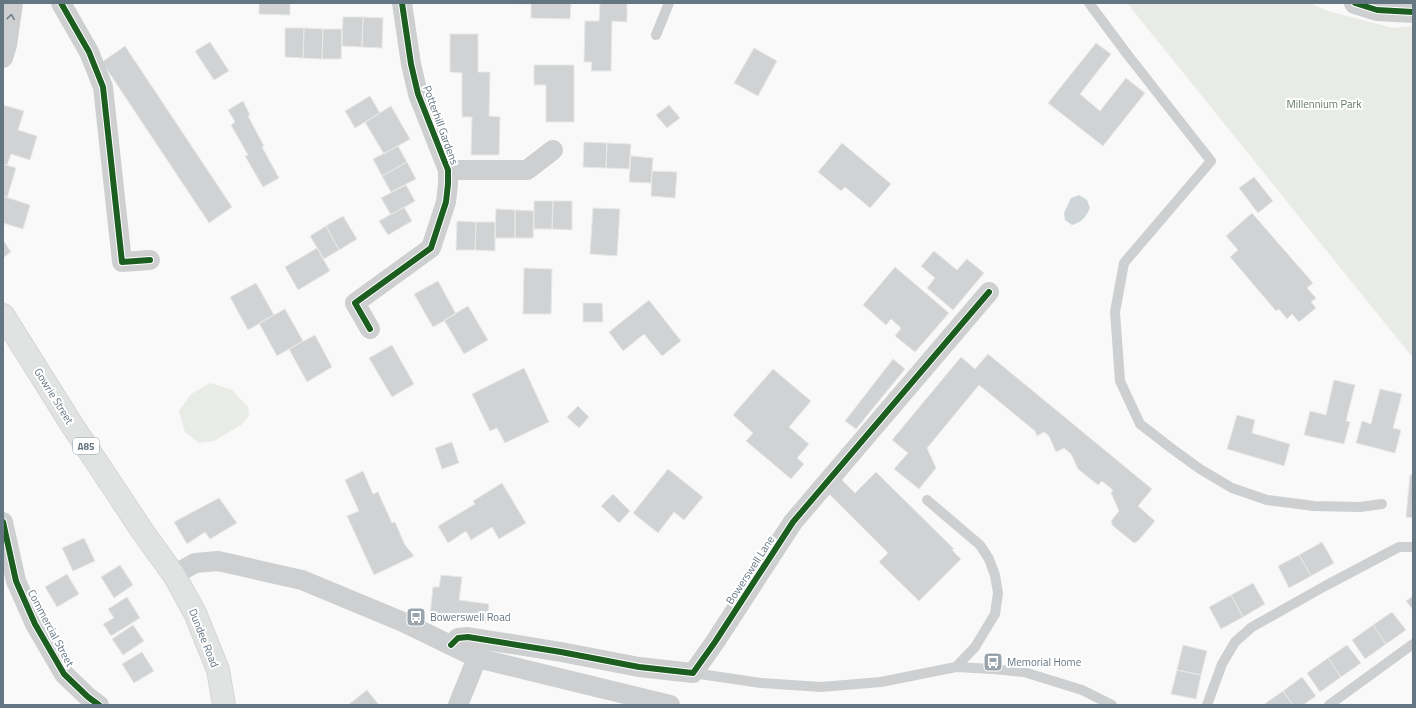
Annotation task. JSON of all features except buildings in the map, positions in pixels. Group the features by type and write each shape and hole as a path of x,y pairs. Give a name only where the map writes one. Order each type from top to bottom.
{"main road":[{"name":"Gowrie Street","path":"3,315 72,425 143,532 174,575"},
{"name":"Dundee Road","path":"174,575 195,613 218,670 224,705"}],"street":[{"path":"3,58 7,45 13,3"},
{"path":"61,3 89,52 103,87 122,262 150,260"},
{"name":"Potterhill Gardens","path":"370,329 355,303 431,248 440,225 446,202 448,184 448,170 418,94 411,64 402,3"},
{"path":"1355,3 1377,10 1413,12"},
{"name":"Potterhill Gardens","path":"448,170 527,170 553,150"},
{"name":"Bowerswell Lane","path":"693,673 715,642 793,522 990,292"},
{"name":"Commercial Street","path":"3,522 16,581 35,624 64,674 88,697 99,705"},
{"path":"174,575 194,563 218,562 302,580 403,622 477,658 670,705"},
{"path":"450,645 458,638 468,637 639,667 693,673"},
{"path":"458,705 477,658"}],"lane":[{"path":"656,35 669,3"},
{"path":"1089,3 1211,161 1124,264 1115,312 1120,381 1140,424 1200,469 1232,488 1267,500 1314,506 1360,507 1382,504"},
{"path":"928,500 980,545 989,559 995,575 998,593 995,614 975,647 956,667"},
{"path":"1207,705 1222,664 1235,642 1252,627 1399,547 1413,547"},
{"path":"1329,705 1413,644"},
{"path":"693,673 761,684 821,688 881,682 956,667 1024,672 1082,690 1112,705"}],"green space":[{"name":"Millennium Park","path":"1127,3 1310,3 1328,11 1393,28 1413,26 1413,358"},
{"path":"210,383 232,390 248,407 249,416 241,425 214,441 199,443 185,432 179,411 191,394"}],"shaded area":[{"path":"1079,195 1087,200 1090,208 1083,219 1072,225 1065,220 1064,213 1071,198"}],"cycle path":[{"path":"61,3 89,52 103,87 122,262 150,260"},
{"path":"370,329 355,303 431,248 446,202 448,184 448,170 418,94 411,64 402,3"},
{"path":"1355,3 1377,10 1413,12"},
{"path":"451,645 458,638 468,637 561,652 639,667 693,673 715,642 793,522 989,292"},
{"path":"3,522 16,581 35,624 64,674 88,697 99,705"}],"place":[{"name":"Bowerswell Road","path":"416,617"},
{"name":"Memorial Home","path":"993,662"}]}
